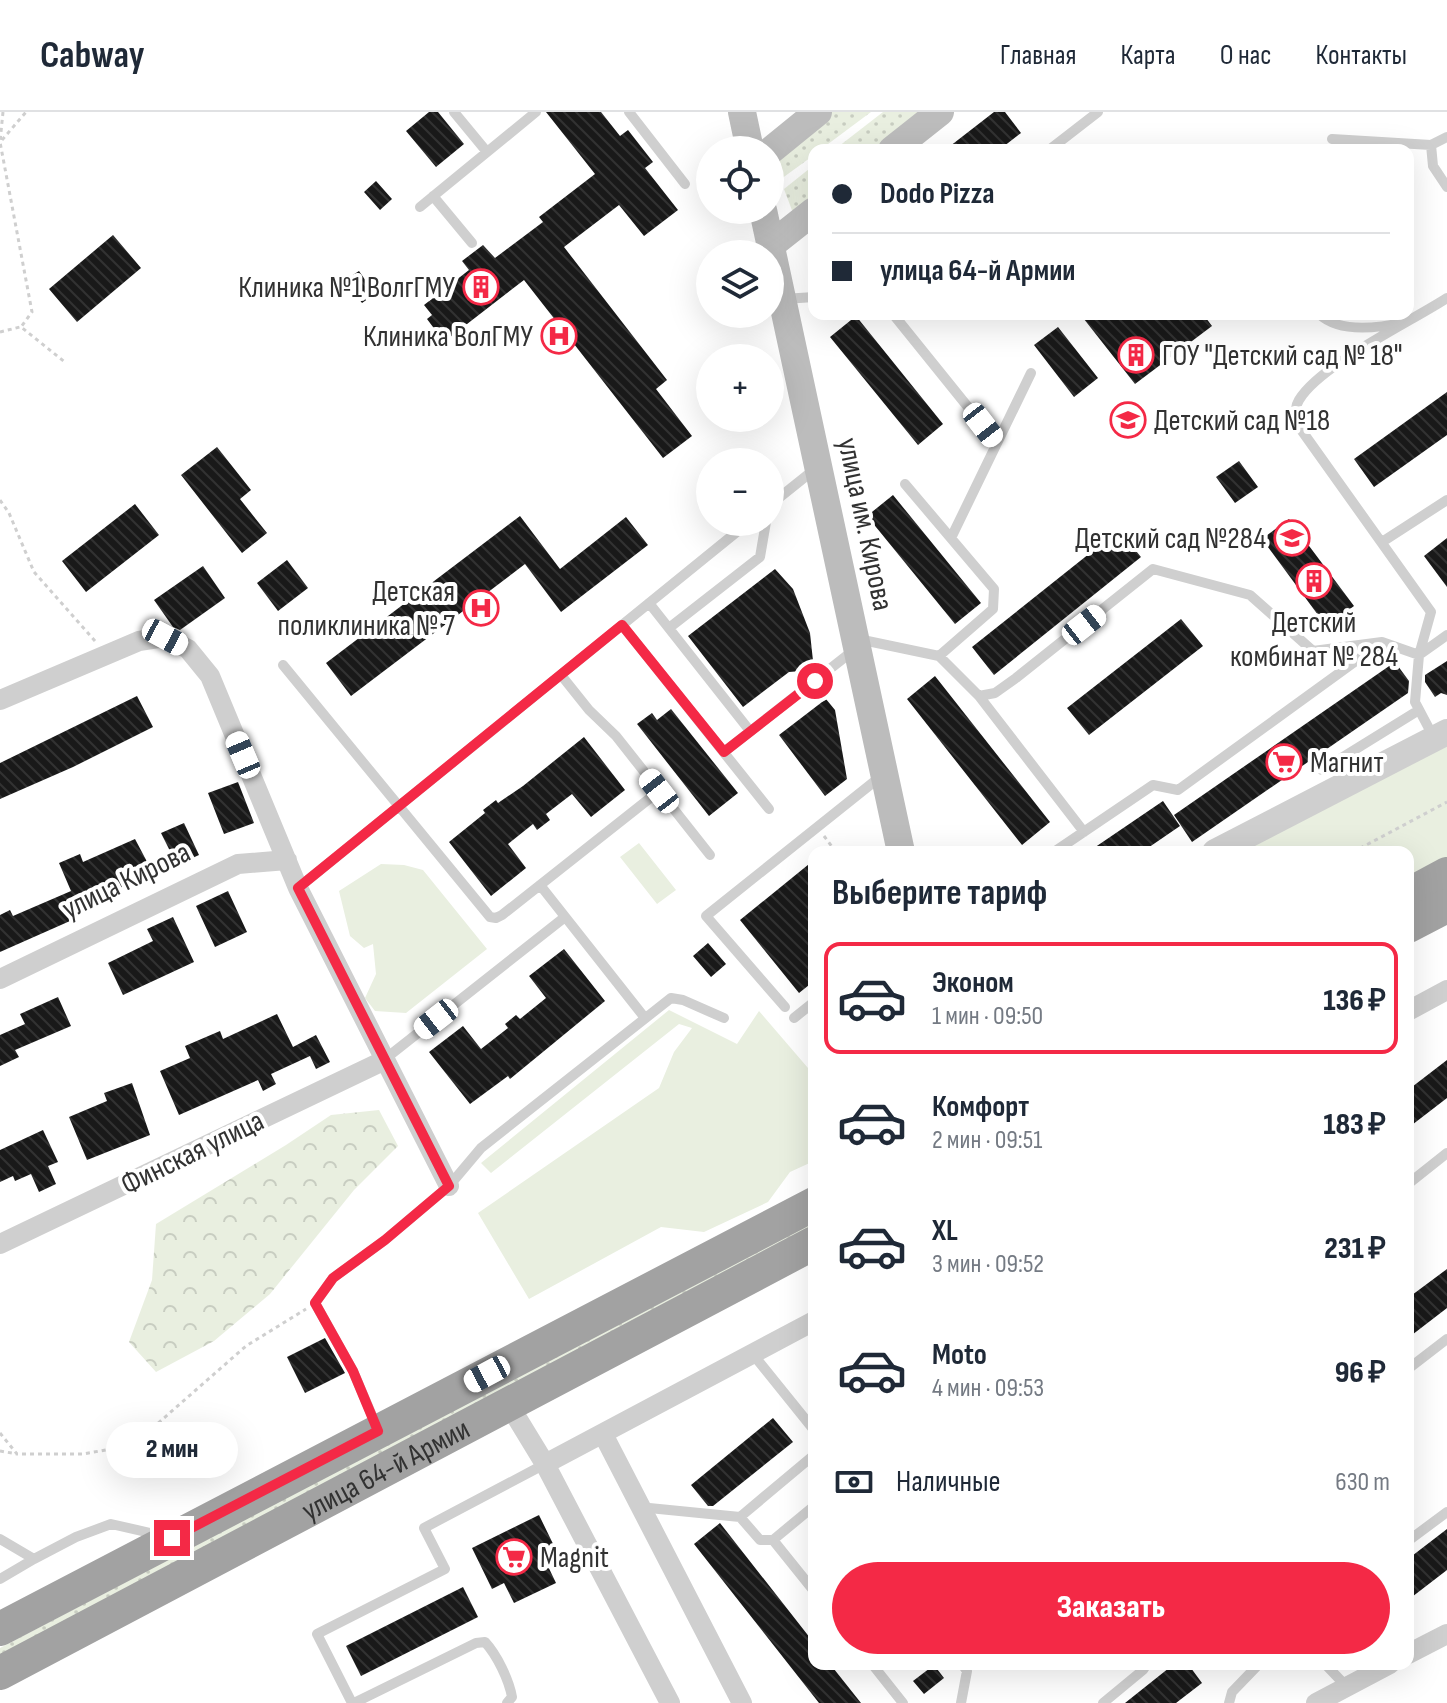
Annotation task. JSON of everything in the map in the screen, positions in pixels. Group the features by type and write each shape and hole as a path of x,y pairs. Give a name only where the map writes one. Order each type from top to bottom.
{"highway":[{"path":"1414,892 1447,874"},
{"path":"1414,923 1447,906"},
{"name":"улица 64-й Армии","path":"0,1629 808,1207"},
{"name":"улица 64-й Армии","path":"0,1673 808,1246"}],"main road":[{"path":"742,112 747,136"},
{"path":"784,140 818,112"},
{"path":"900,144 940,112"},
{"path":"777,240 808,216"},
{"name":"улица им. Кирова","path":"784,304 900,846"}],"street":[{"path":"0,700 139,641 165,637 188,649 210,676 298,888 449,1186"},
{"path":"1227,846 1441,735"},
{"name":"улица Кирова","path":"0,979 238,864 287,860"},
{"path":"1414,1008 1447,990"},
{"name":"Финская улица","path":"0,1244 383,1061"},
{"path":"545,1464 808,1324"},
{"path":"509,1405 545,1464 670,1703"},
{"path":"603,1434 742,1703"},
{"path":"1414,1651 1447,1634"},
{"path":"1316,1703 1379,1670"}],"lane":[{"path":"454,112 487,152"},
{"path":"420,207 536,112"},
{"path":"629,112 685,184"},
{"path":"1060,144 1098,112"},
{"path":"1332,139 1431,145 1447,137"},
{"path":"1431,145 1433,166 1447,187"},
{"path":"433,196 472,243"},
{"path":"784,299 808,297"},
{"path":"1415,319 1447,298"},
{"path":"898,320 997,443"},
{"path":"1328,320 1344,327 1411,320"},
{"path":"1413,320 1324,375 1297,402 1295,412 1297,424 1431,612 1419,655 1415,702 1441,735"},
{"path":"951,538 1031,373"},
{"path":"784,494 819,466"},
{"path":"905,484 994,589 993,609 939,656"},
{"path":"1382,542 1447,500"},
{"path":"298,888 732,536"},
{"path":"669,628 760,557 764,536"},
{"path":"979,696 995,693 1016,678 1153,569 1250,595 1313,651 1382,642 1419,655"},
{"path":"649,603 750,731"},
{"path":"622,625 769,809"},
{"path":"1419,655 1447,635"},
{"path":"1063,846 1153,785 1178,790 1382,642"},
{"path":"724,752 857,643 939,656 979,696 1084,832"},
{"path":"283,665 490,917 502,915 659,791"},
{"path":"561,675 589,710 616,736 710,855"},
{"path":"1322,770 1419,710"},
{"path":"785,1007 706,916 885,774"},
{"path":"540,885 645,1018"},
{"path":"383,1061 565,917"},
{"path":"378,1431 353,1371 315,1303 333,1278 385,1240 449,1186 481,1148 671,998 724,1018"},
{"path":"794,1018 808,1007"},
{"path":"1414,1179 1447,1153"},
{"path":"1414,1364 1447,1339"},
{"path":"752,1353 808,1423"},
{"path":"740,1517 808,1460"},
{"path":"507,1703 512,1697 510,1689 485,1642 476,1643 353,1703 317,1634 445,1569 424,1528 545,1464"},
{"path":"639,1507 740,1517 760,1540 773,1540 808,1511"},
{"path":"1414,1537 1447,1512"},
{"path":"0,1579 76,1537 111,1524 172,1538"},
{"path":"0,1539 34,1559"},
{"path":"773,1540 808,1584"},
{"path":"880,1670 903,1703"},
{"path":"961,1703 966,1670"},
{"path":"1103,1703 1143,1670"},
{"path":"1229,1703 1232,1692 1253,1670"},
{"path":"1331,1670 1347,1687"}],"path":[{"path":"0,332 21,327 32,312 0,142 3,112"},
{"path":"0,142 26,112"},
{"path":"21,327 66,363"},
{"path":"0,500 9,513 34,572 106,655"},
{"path":"1364,846 1447,802"},
{"path":"816,827 831,846"},
{"path":"0,1451 83,1454 117,1448 148,1432 246,1346 315,1303"},
{"path":"0,1433 17,1454"}],"green space":[{"path":"832,112 871,112 828,144 808,144 808,159 784,177 784,152"},
{"path":"883,112 929,112 886,144 842,144"},
{"path":"808,170 808,202 793,213 784,189"},
{"path":"1447,744 1447,858 1414,876 1414,846 1252,846"},
{"path":"639,843 676,890 657,904 620,857"},
{"path":"381,864 423,870 487,949 406,1013 375,1011 365,998 376,974 373,944 364,948 350,936 339,891"},
{"path":"669,1010 737,1044 759,1011 808,1068 808,1164 790,1172 768,1202 704,1232 661,1227 529,1299 478,1213 659,1088 674,1052 692,1028 679,1024 491,1173 481,1163"},
{"path":"379,1110 398,1146 354,1190 270,1294 214,1341 156,1372 129,1342 152,1280 156,1224 331,1115"},
{"path":"808,1223 808,1235 0,1662 0,1648"}],"building":[{"path":"429,112 438,112 464,144 436,167 406,131"},
{"name":"Клиника №1 ВолгГМУ","path":"546,112 601,112 620,136 628,130 653,162 645,168 678,210 644,236 619,205 564,247 667,380 656,389 692,436 663,458 524,280 449,338 441,327 436,331 427,319 432,315 424,305 469,270 462,261 483,245 495,258 543,222 539,217 595,174"},
{"path":"994,112 1005,112 1021,133 1007,144 953,144"},
{"path":"376,181 392,199 380,210 364,192"},
{"path":"113,235 141,268 77,322 49,289"},
{"path":"359,271 375,294 362,303 345,280"},
{"path":"851,320 859,320 943,424 918,445 830,337"},
{"path":"1085,320 1208,320 1212,326 1135,384"},
{"path":"1058,327 1098,378 1074,397 1034,345"},
{"path":"1447,392 1447,435 1374,487 1354,459"},
{"path":"217,447 251,490 240,499 267,533 242,553 181,475"},
{"path":"1239,461 1258,487 1235,503 1216,477"},
{"path":"893,495 981,603 955,624 867,516"},
{"path":"135,504 159,535 86,592 62,561"},
{"path":"520,516 560,569 626,517 648,545 561,612 525,564 351,696 326,663"},
{"name":"Детский комбинат № 284","path":"1289,519 1354,606 1317,633 1309,622 1318,615 1262,539"},
{"path":"1119,530 1141,557 994,675 972,647"},
{"path":"1447,538 1447,587 1424,556"},
{"path":"287,560 308,588 278,611 257,583"},
{"path":"203,566 225,598 180,630 173,627 154,600"},
{"path":"775,569 793,589 810,633 814,670 789,672 743,707 688,636"},
{"path":"1181,619 1203,646 1089,735 1067,708"},
{"path":"1447,661 1447,695 1441,693 1435,697 1425,682 1425,675"},
{"path":"1395,662 1409,681 1408,693 1192,842 1174,815"},
{"path":"935,676 1050,822 1022,845 907,699"},
{"path":"137,696 153,727 0,799 0,763"},
{"path":"826,699 835,710 847,779 825,796 779,735"},
{"path":"671,709 738,793 709,816 637,724 652,713 657,720"},
{"path":"584,737 625,790 591,817 572,794 546,814 550,820 537,830 533,824 508,844 526,868 491,896 449,842 485,813 483,810 523,786"},
{"path":"238,782 254,823 224,834 208,793"},
{"path":"1163,801 1180,826 1151,846 1097,846"},
{"path":"184,823 199,855 177,865 161,833"},
{"path":"135,839 153,873 113,891 114,895 67,914 70,921 0,952 0,915 10,910 13,916 71,891 59,863 80,854 83,862"},
{"path":"808,865 808,986 799,993 740,920"},
{"path":"228,891 247,932 215,947 196,906"},
{"path":"173,917 194,962 123,995 108,963 153,941 147,929"},
{"path":"708,943 726,964 711,977 693,956"},
{"path":"564,949 605,1001 510,1079 508,1076 470,1104 429,1052 463,1026 481,1049 508,1028 505,1024 516,1015 520,1019 546,998 529,976"},
{"path":"58,997 71,1026 15,1050 19,1057 0,1066 0,1035 25,1024 20,1014"},
{"path":"277,1014 293,1047 316,1035 330,1062 316,1069 310,1056 271,1074 276,1084 263,1091 258,1080 179,1115 160,1071 190,1058 185,1046 220,1031 223,1039"},
{"path":"1447,1060 1447,1098 1414,1123 1414,1085"},
{"path":"132,1083 150,1135 87,1160 69,1117 107,1101 104,1093"},
{"path":"43,1130 58,1162 48,1166 56,1184 39,1192 31,1174 15,1181 13,1176 0,1182 0,1150"},
{"path":"1447,1269 1447,1308 1414,1333 1414,1294"},
{"path":"325,1338 345,1373 305,1393 287,1357"},
{"path":"773,1418 793,1442 713,1506 708,1506 691,1485"},
{"name":"Magnit","path":"539,1515 558,1554 545,1560 556,1583 514,1603 504,1583 492,1589 472,1548"},
{"path":"720,1523 808,1635 808,1670 835,1670 861,1703 819,1703 694,1544"},
{"path":"1447,1529 1447,1570 1414,1595 1414,1554"},
{"path":"463,1587 478,1617 361,1676 346,1646"},
{"path":"927,1670 938,1670 944,1678 924,1694 913,1681"},
{"path":"1166,1670 1192,1670 1202,1683 1176,1703 1125,1703"}],"place":[{"name":"Клиника №1 ВолгГМУ","path":"481,287"},
{"name":"Клиника ВолГМУ","path":"559,336"},
{"name":"ГОУ \"Детский сад № 18\"","path":"1136,355"},
{"name":"Детский сад №18","path":"1128,420"},
{"name":"Детский сад №284","path":"1292,538"},
{"name":"Детский комбинат № 284","path":"1314,581"},
{"name":"Детская поликлиника № 7","path":"481,608"},
{"name":"Магнит","path":"1284,762"},
{"name":"Magnit","path":"514,1557"}],"route":[{"path":"172,1538 378,1431 353,1371 315,1303 333,1278 385,1240 449,1186 298,888 622,625 724,752 815,681"}]}
